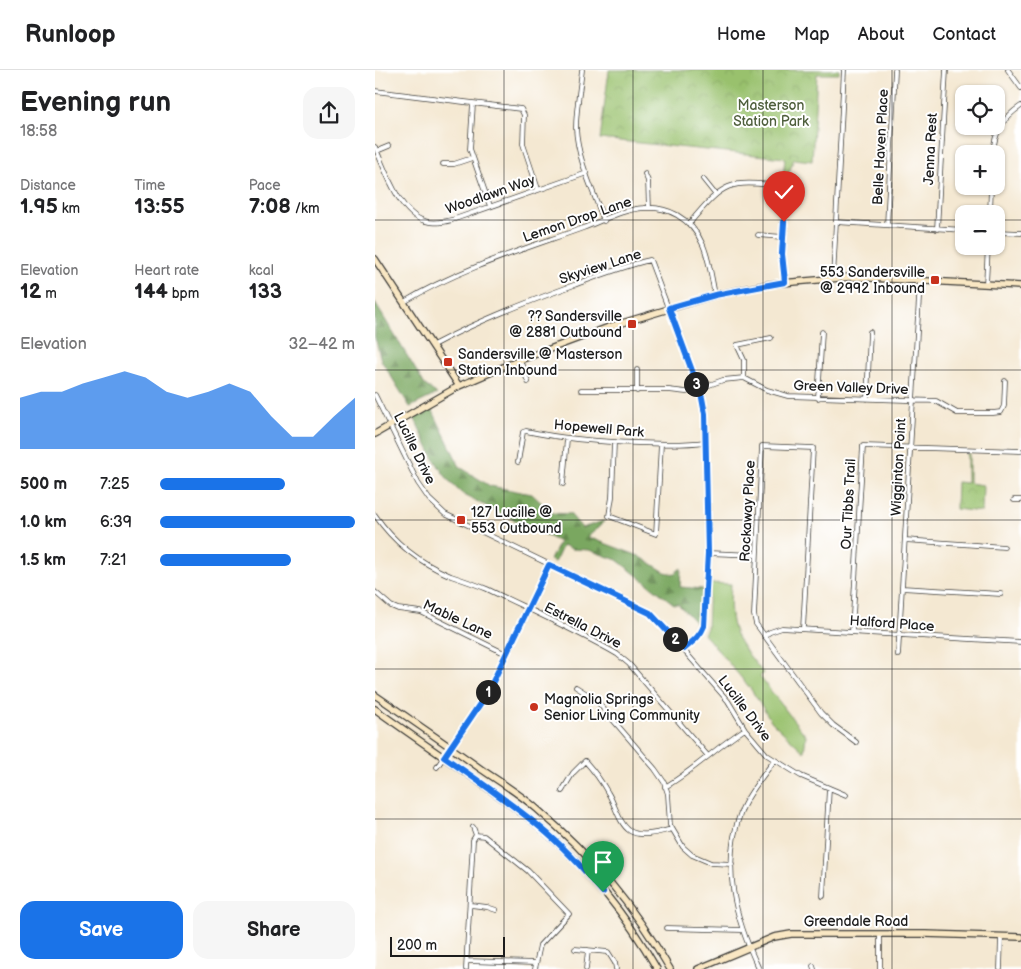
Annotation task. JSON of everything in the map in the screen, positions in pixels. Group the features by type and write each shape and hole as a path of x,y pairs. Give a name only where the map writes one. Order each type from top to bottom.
{"street":[{"path":"582,70 576,127 578,144 604,221"},
{"path":"833,278 844,70"},
{"name":"Belle Haven Place","path":"887,226 895,70"},
{"name":"Jenna Rest","path":"937,229 946,70"},
{"path":"1008,70 1021,88"},
{"path":"375,91 521,109 524,115 523,144 539,189"},
{"path":"473,104 470,141 472,158 490,206"},
{"path":"995,145 998,130 1006,117 1021,106"},
{"name":"Woodlawn Way","path":"389,146 376,149 401,200 408,210 420,219 430,222 444,222 587,173"},
{"path":"443,164 453,164 472,158"},
{"path":"645,174 648,181 649,208"},
{"path":"703,179 715,194"},
{"path":"689,224 715,194 727,186 740,183 785,186 782,254 785,282"},
{"name":"Lemon Drop Lane","path":"403,302 484,263 629,211 649,208 672,213 689,224 698,234 703,244 715,295"},
{"path":"836,222 955,230"},
{"path":"1005,232 1021,233"},
{"path":"758,235 783,237"},
{"path":"987,284 988,255"},
{"path":"375,259 459,386"},
{"name":"Skyview Lane","path":"433,345 465,328 512,308 650,260 698,389 705,414 708,553 704,626 697,638 684,649"},
{"path":"375,434 459,386 520,360 609,327 715,295 785,282 833,278 1021,286"},
{"name":"Wigginton Point","path":"898,655 920,281"},
{"path":"819,398 822,332"},
{"path":"867,400 870,332"},
{"path":"581,390 669,390 686,392 723,380 744,378 743,360 737,346 771,338"},
{"path":"520,360 528,382"},
{"path":"637,370 637,391"},
{"name":"Green Valley Drive","path":"744,378 767,390 783,395 867,400 935,401 957,413 993,414 1001,412 1004,406 1005,381"},
{"name":"Lucille Drive","path":"375,395 418,482 437,506 457,520 650,613 684,649 728,702 754,742 774,761 801,776 846,795"},
{"name":"Hopewell Park","path":"518,462 523,432 567,439 614,442 661,444 705,442"},
{"path":"563,484 567,439"},
{"path":"614,442 612,497 609,516 656,534 661,444"},
{"name":"Rockaway Place","path":"803,629 813,448 762,446 755,555 754,615 756,624 827,720 856,742"},
{"name":"Our Tibbs Trail","path":"852,632 863,446 1021,451"},
{"path":"1014,500 1021,500"},
{"name":"Estrella Drive","path":"375,514 394,539 427,564 475,584 601,644 623,658 708,756"},
{"path":"905,540 1005,547"},
{"path":"708,553 755,555"},
{"path":"437,766 488,692 549,565"},
{"path":"902,588 1001,594"},
{"name":"Mable Lane","path":"375,592 391,606 398,609 421,612 506,654"},
{"name":"Halford Place","path":"764,636 782,628 1021,642"},
{"path":"576,687 595,699 655,769 665,787 672,829 683,847 692,855 711,863 732,864"},
{"path":"375,695 535,807 588,856 635,913 670,969"},
{"path":"375,709 514,806 542,829 577,862 617,908 657,969"},
{"path":"665,787 745,729"},
{"path":"562,791 573,773 585,761 608,792 621,820 629,830 650,834 672,829"},
{"path":"759,969 742,930 734,903 733,844 743,808 774,761"},
{"path":"823,896 829,788"},
{"path":"473,827 476,835"},
{"path":"467,969 473,840 476,835"},
{"path":"476,835 484,836 528,871 569,914 540,945 535,969"},
{"path":"471,905 496,910"},
{"path":"667,928 742,930"},
{"name":"Greendale Road","path":"698,969 774,937 791,934 1021,937"},
{"path":"880,934 880,969"},
{"path":"1000,969 1001,937"},
{"path":"575,949 608,952 615,963 616,969"},
{"path":"586,969 588,950"},
{"path":"467,961 535,963"}],"green space":[{"name":"Masterson Station Park","path":"609,70 839,70 839,74 817,74 812,161 794,159 787,178 783,177 785,158 600,139"},
{"path":"375,303 425,385 437,394 410,407 381,360 375,337"},
{"path":"431,407 460,467 490,486 532,494 552,513 570,514 582,528 604,522 588,537 639,556 665,572 674,574 681,568 680,587 703,589 700,627 678,604 674,604 617,560 589,550 572,549 563,545 555,562 550,560 559,542 464,495 447,479 429,449 414,417"},
{"path":"967,453 969,453 969,483 983,485 982,512 956,509 957,482 967,483"},
{"path":"709,583 731,584 731,613 735,633 763,673 760,677 806,736 804,752 772,722 750,688 704,634 707,628"}],"place":[{"name":"553 Sandersville @ 2992 Inbound","path":"935,280"},
{"name":"?? Sandersville @ 2881 Outbound","path":"632,324"},
{"name":"Sandersville @ Masterson Station Inbound","path":"448,362"},
{"name":"127 Lucille @ 553 Outbound","path":"461,520"},
{"name":"Magnolia Springs Senior Living Community","path":"534,707"}],"route":[{"path":"603,892 577,862 542,829 514,806 444,757 488,692 549,565 650,613 684,649 702,632 704,626 708,553 705,414 702,398 669,308 746,288 785,282 782,254 784,222"}]}
